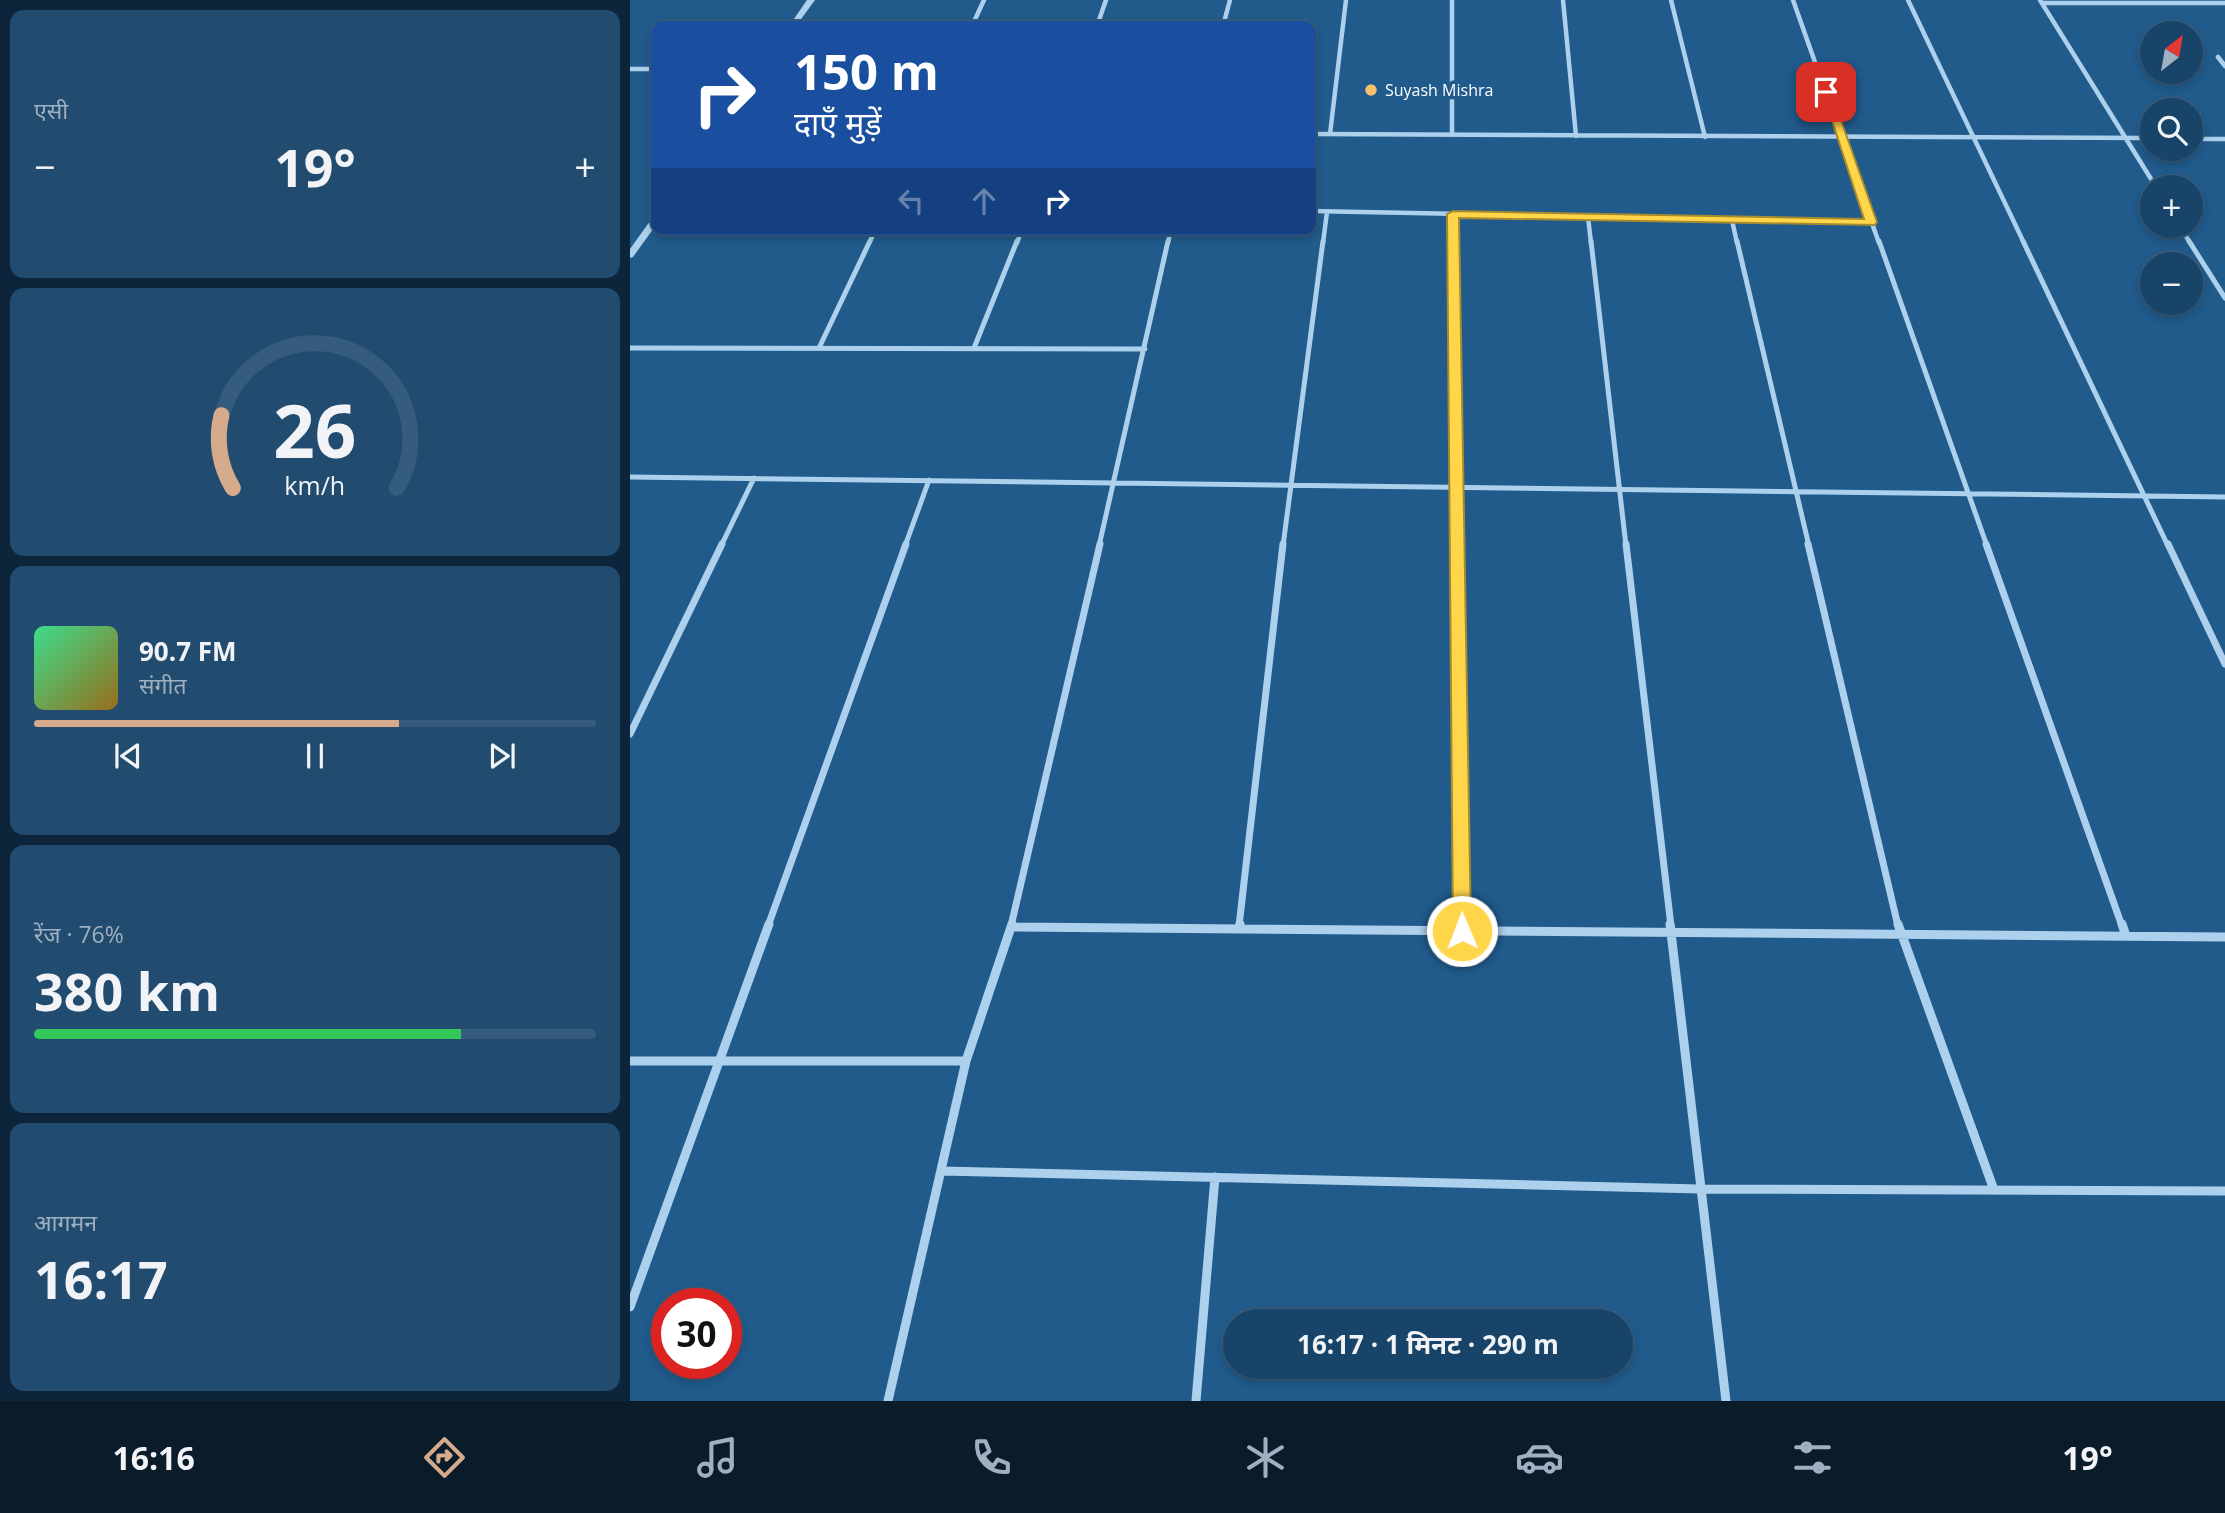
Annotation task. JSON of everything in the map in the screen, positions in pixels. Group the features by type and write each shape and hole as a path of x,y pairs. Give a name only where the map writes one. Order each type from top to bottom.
{"street":[{"path":"796,21 811,0"},
{"path":"974,21 984,0"},
{"path":"1099,21 1106,0"},
{"path":"1224,21 1230,0"},
{"path":"1330,134 1346,0"},
{"path":"1452,0 1452,135"},
{"path":"1563,0 1576,136"},
{"path":"1671,0 1705,137"},
{"path":"1793,0 2126,936"},
{"path":"1908,0 2225,664"},
{"path":"2041,1 2225,3"},
{"path":"2041,1 2149,175"},
{"path":"2218,57 2225,66"},
{"path":"630,69 651,69"},
{"path":"1316,134 2140,138"},
{"path":"2203,139 2225,139"},
{"path":"1316,211 1871,222"},
{"path":"1239,929 1290,485 1327,212"},
{"path":"1453,214 1462,931"},
{"path":"1588,217 1726,1401"},
{"path":"1732,220 1899,934 1994,1190"},
{"path":"630,255 651,226"},
{"path":"819,348 873,235"},
{"path":"974,348 1020,235"},
{"path":"888,1401 965,1060 1011,926 1146,349 1170,235"},
{"path":"2187,238 2225,299"},
{"path":"630,348 1146,349"},
{"path":"630,477 2225,497"},
{"path":"630,733 754,478"},
{"path":"630,1307 929,480"},
{"path":"1011,926 2225,937"},
{"path":"630,1061 965,1060"},
{"path":"941,1171 1700,1189 2225,1191"},
{"path":"1196,1401 1215,1177"}],"place":[{"name":"Suyash Mishra","path":"1371,90"}],"route":[{"path":"1462,931 1453,214 1871,222 1826,92"}]}
